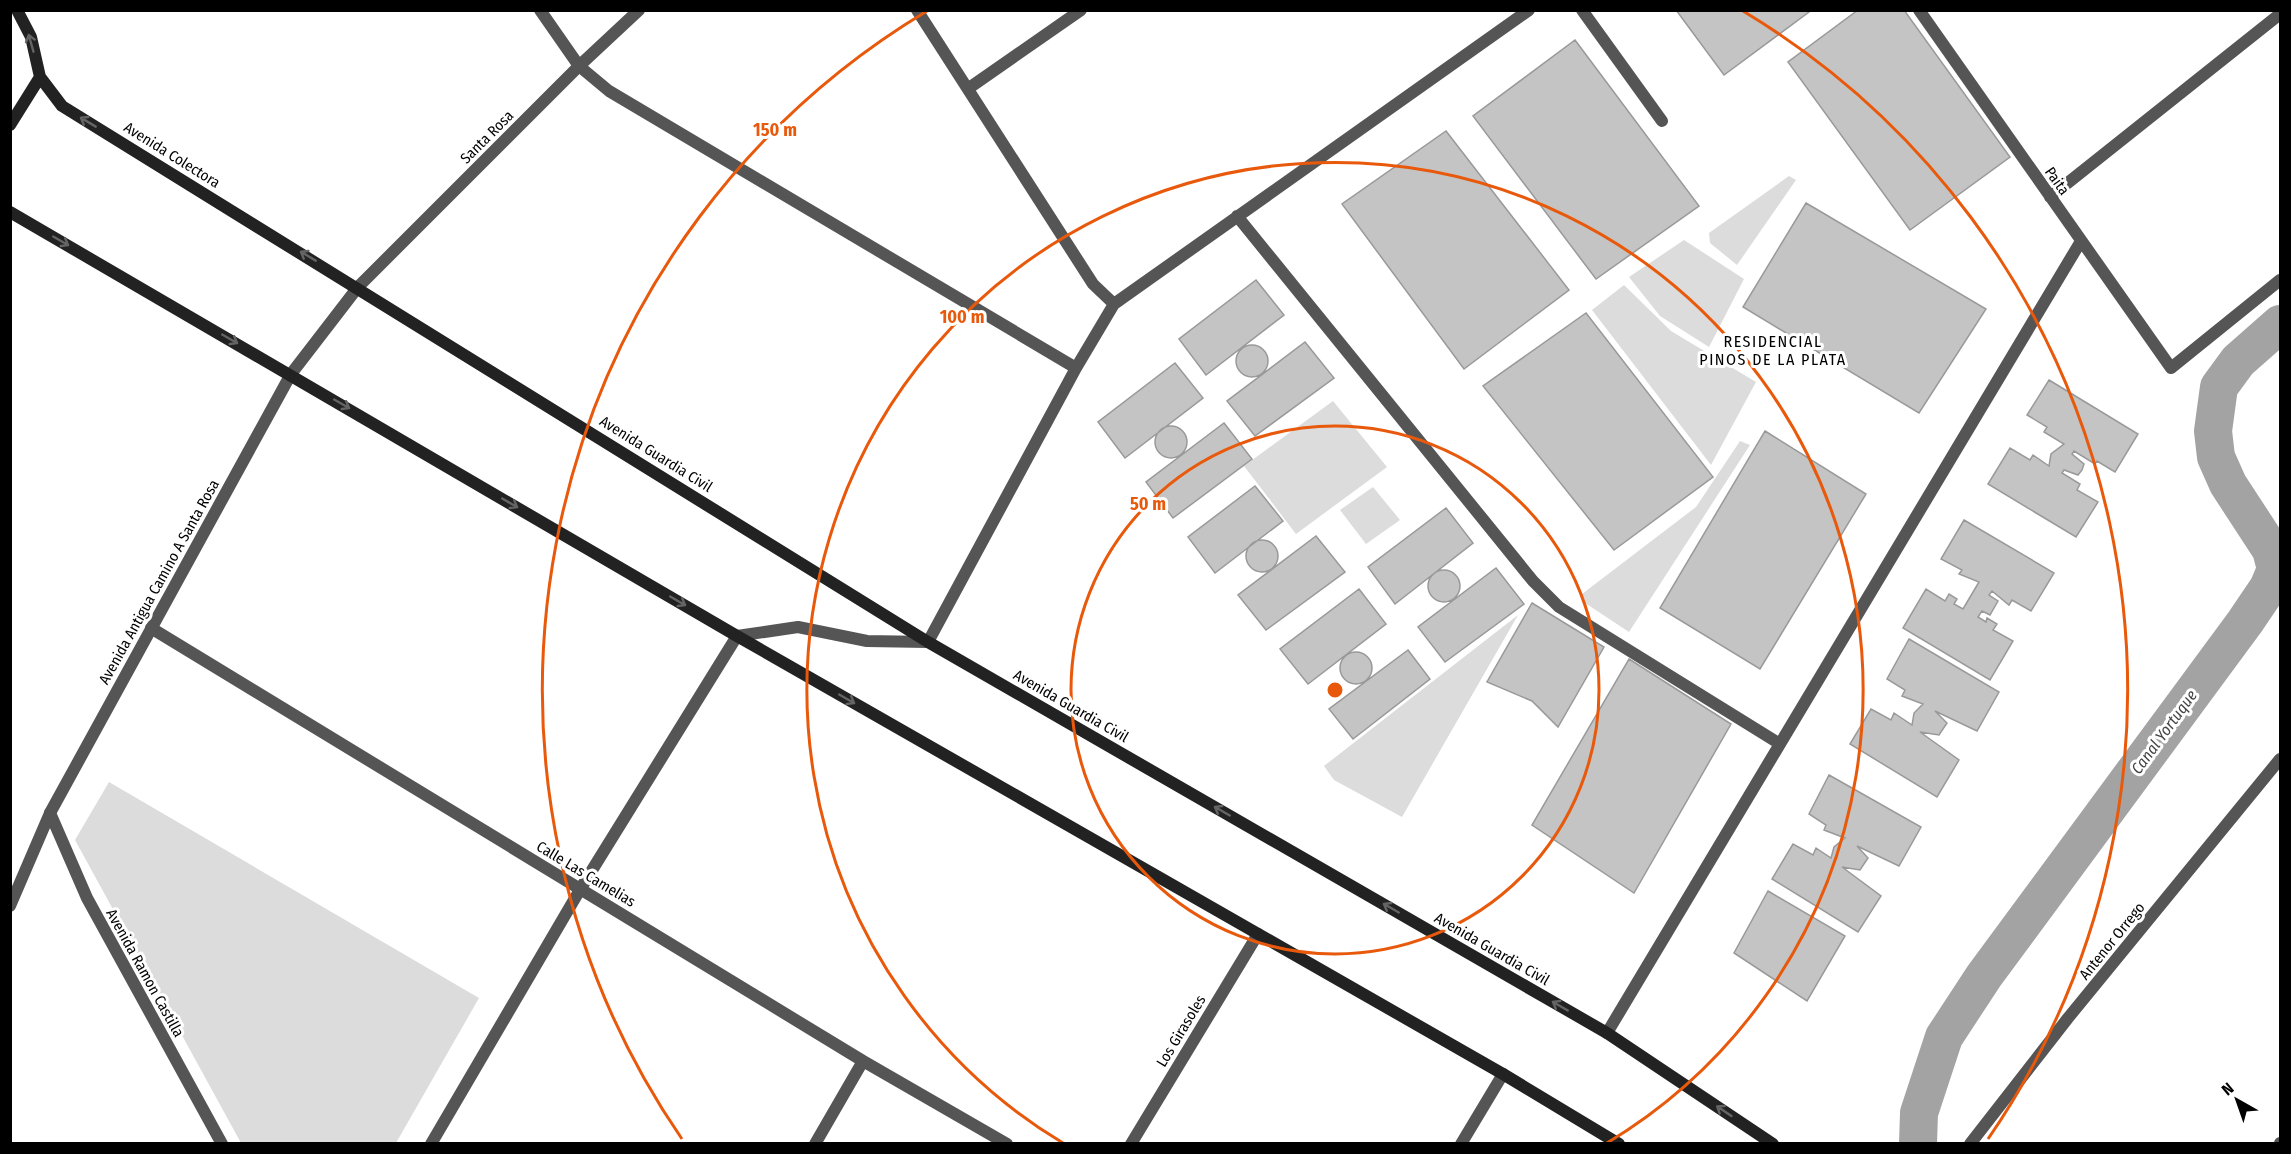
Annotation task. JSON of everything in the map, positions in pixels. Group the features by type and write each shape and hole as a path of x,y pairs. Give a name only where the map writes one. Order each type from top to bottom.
{"main road":[{"name":"Avenida Colectora","path":"16,10 31,37 40,77 62,106 358,287"},
{"path":"10,125 40,77"},
{"path":"10,212 737,636 1503,1074 1619,1143"},
{"name":"Avenida Guardia Civil","path":"358,287 928,642 1607,1033 1773,1143"}],"street":[{"path":"540,10 579,66 609,91 1076,368"},
{"name":"Santa Rosa","path":"358,287 579,66 639,10"},
{"path":"917,10 969,87 1093,284 1114,304"},
{"path":"969,87 1081,10"},
{"path":"430,1143 581,888 737,636 798,627 867,641 928,642 1076,368 1114,304 1529,10"},
{"path":"1582,10 1662,121"},
{"name":"Paita","path":"1919,10 2171,368 2280,280"},
{"path":"2050,197 2280,14"},
{"path":"1237,216 1533,581 1559,607 1780,744"},
{"path":"1607,1033 2081,242"},
{"name":"Avenida Antigua Camino A Santa Rosa","path":"10,906 50,813 291,374 358,287"},
{"name":"Calle Las Camelias","path":"151,628 864,1060 1007,1143"},
{"name":"Antenor Orrego","path":"1970,1143 2068,1018 2280,759"},
{"name":"Avenida Ramon Castilla","path":"50,813 87,898 222,1143"},
{"name":"Los Girasoles","path":"1131,1143 1258,934"},
{"path":"815,1143 864,1060"},
{"path":"1461,1143 1503,1074"}],"shaded area":[{"path":"1789,176 1796,180 1737,265 1710,243 1709,233"},
{"path":"1684,240 1744,279 1709,347 1660,316 1629,277"},
{"path":"1624,285 1671,331 1756,382 1711,465 1592,310"},
{"path":"1333,401 1387,467 1296,534 1244,466"},
{"path":"1740,441 1750,445 1629,632 1582,601 1582,594 1696,507"},
{"path":"1373,487 1400,520 1366,544 1340,510"},
{"path":"1518,615 1402,817 1334,780 1324,766"},
{"path":"109,782 479,998 396,1143 241,1143 75,840"}],"building":[{"path":"1676,10 1808,10 1809,12 1724,75"},
{"path":"1858,10 1904,10 2010,157 1910,230 1788,62"},
{"path":"1575,40 1699,206 1596,279 1473,116"},
{"path":"1446,131 1569,290 1464,369 1342,204"},
{"path":"1806,203 1986,309 1919,413 1743,307"},
{"path":"1256,280 1284,315 1206,375 1179,339"},
{"path":"1586,313 1713,477 1614,550 1483,386"},
{"path":"1305,342 1334,378 1255,436 1227,401"},
{"path":"1252,345 1263,350 1268,361 1263,372 1252,377 1241,372 1236,361 1241,350"},
{"path":"1175,363 1203,398 1125,458 1098,422"},
{"path":"2049,380 2138,434 2115,472 2097,461 2095,464 2074,451 2072,454 2084,464 2082,470 2078,475 2064,470 2062,473 2080,484 2077,490 2098,502 2076,537 1988,484 2010,448 2030,460 2033,455 2049,466 2051,454 2064,444 2044,432 2047,427 2027,415"},
{"path":"1224,423 1252,459 1173,518 1146,482"},
{"path":"1171,426 1182,431 1187,442 1182,453 1171,458 1160,453 1155,442 1160,431"},
{"path":"1765,431 1866,494 1760,669 1660,608"},
{"path":"1255,486 1283,521 1215,573 1188,537"},
{"path":"1446,508 1473,543 1395,604 1368,567"},
{"path":"1964,520 2054,573 2031,611 2012,600 2009,605 1992,591 1989,595 1998,601 1990,615 1982,611 1978,617 1986,622 1987,618 1997,624 1993,630 2013,641 1990,680 1903,628 1926,589 1945,601 1949,594 1957,599 1954,604 1963,609 1979,582 1959,574 1962,570 1941,559"},
{"path":"1316,536 1345,572 1266,630 1238,595"},
{"path":"1262,540 1273,545 1278,556 1273,567 1262,572 1251,567 1246,556 1251,545"},
{"path":"1496,568 1524,604 1445,662 1418,627"},
{"path":"1444,570 1455,575 1460,586 1455,597 1444,602 1433,597 1428,586 1433,575"},
{"path":"1359,589 1386,624 1308,684 1280,649"},
{"path":"1532,603 1604,647 1558,727 1532,701 1487,682"},
{"path":"1909,639 1999,692 1977,731 1935,711 1947,723 1939,735 1920,732 1959,760 1937,797 1850,744 1871,709 1891,720 1894,713 1912,725 1914,713 1923,704 1902,696 1905,690 1887,679"},
{"path":"1408,650 1430,679 1353,739 1329,709"},
{"path":"1356,652 1367,657 1372,668 1367,679 1356,684 1345,679 1340,668 1345,657"},
{"path":"1629,659 1731,724 1634,893 1532,825"},
{"path":"1829,775 1921,827 1899,866 1857,846 1868,858 1860,870 1842,867 1881,896 1858,932 1772,879 1793,844 1813,855 1816,848 1831,858 1834,847 1845,838 1824,830 1826,825 1809,814"},
{"path":"1768,891 1845,936 1807,1001 1734,953"}],"waterway":[{"name":"Canal Yortuque","path":"1918,1144 1919,1113 1944,1037 1984,976 2268,588 2276,569 2271,550 2228,484 2216,457 2213,431 2219,387 2238,361 2280,324"}],"district":[{"name":"RESIDENCIAL PINOS DE LA PLATA","path":"1773,350"}]}
